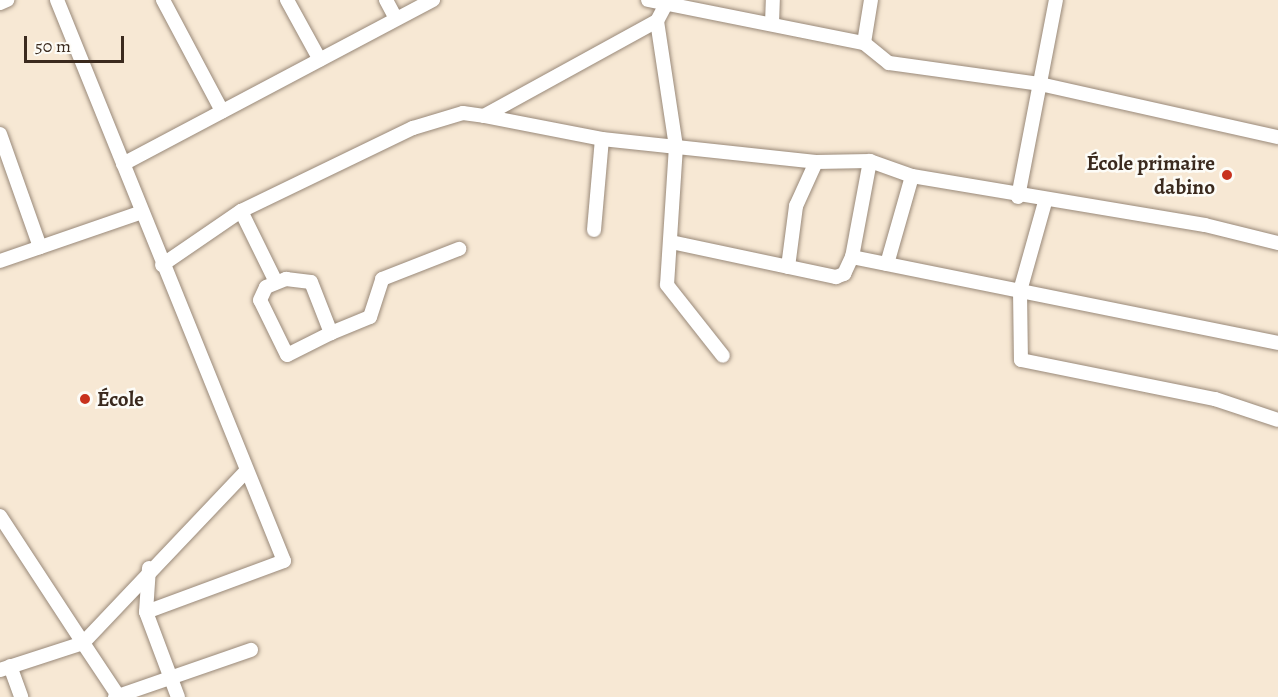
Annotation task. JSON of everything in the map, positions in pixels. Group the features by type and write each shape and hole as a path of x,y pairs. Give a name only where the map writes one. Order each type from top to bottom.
{"street":[{"path":"0,3 8,0"},
{"path":"57,0 162,265 284,561 146,612"},
{"path":"163,0 222,111"},
{"path":"287,0 320,60"},
{"path":"386,0 395,17"},
{"path":"123,164 320,60 395,17 433,0"},
{"path":"648,0 864,43 889,63 1040,84 1278,137"},
{"path":"772,24 773,0"},
{"path":"864,43 871,0"},
{"path":"1018,196 1056,0"},
{"path":"484,116 657,21 667,2"},
{"path":"657,21 676,146 667,285 723,356"},
{"path":"162,265 242,211 412,128 463,113 602,139 816,162 870,161 912,176 1045,202 1205,225 1278,243"},
{"path":"0,134 40,247"},
{"path":"594,230 602,139"},
{"path":"671,242 836,277 844,274 852,257 870,161"},
{"path":"788,267 796,206 816,162"},
{"path":"0,178 14,174"},
{"path":"887,264 912,176"},
{"path":"1045,202 1020,291 1017,353 1027,363 1215,399 1278,420"},
{"path":"242,211 276,282"},
{"path":"0,261 142,212"},
{"path":"331,333 311,282 276,282 262,291 260,300 283,352 292,354 331,333 370,317 382,279 459,249"},
{"path":"852,257 1278,343"},
{"path":"21,697 5,668 83,643 149,568 247,470"},
{"path":"2,521 118,697 251,650"},
{"path":"149,568 146,612 178,697"}],"place":[{"name":"École primaire dabino","path":"1227,175"},
{"name":"École","path":"85,399"}]}
